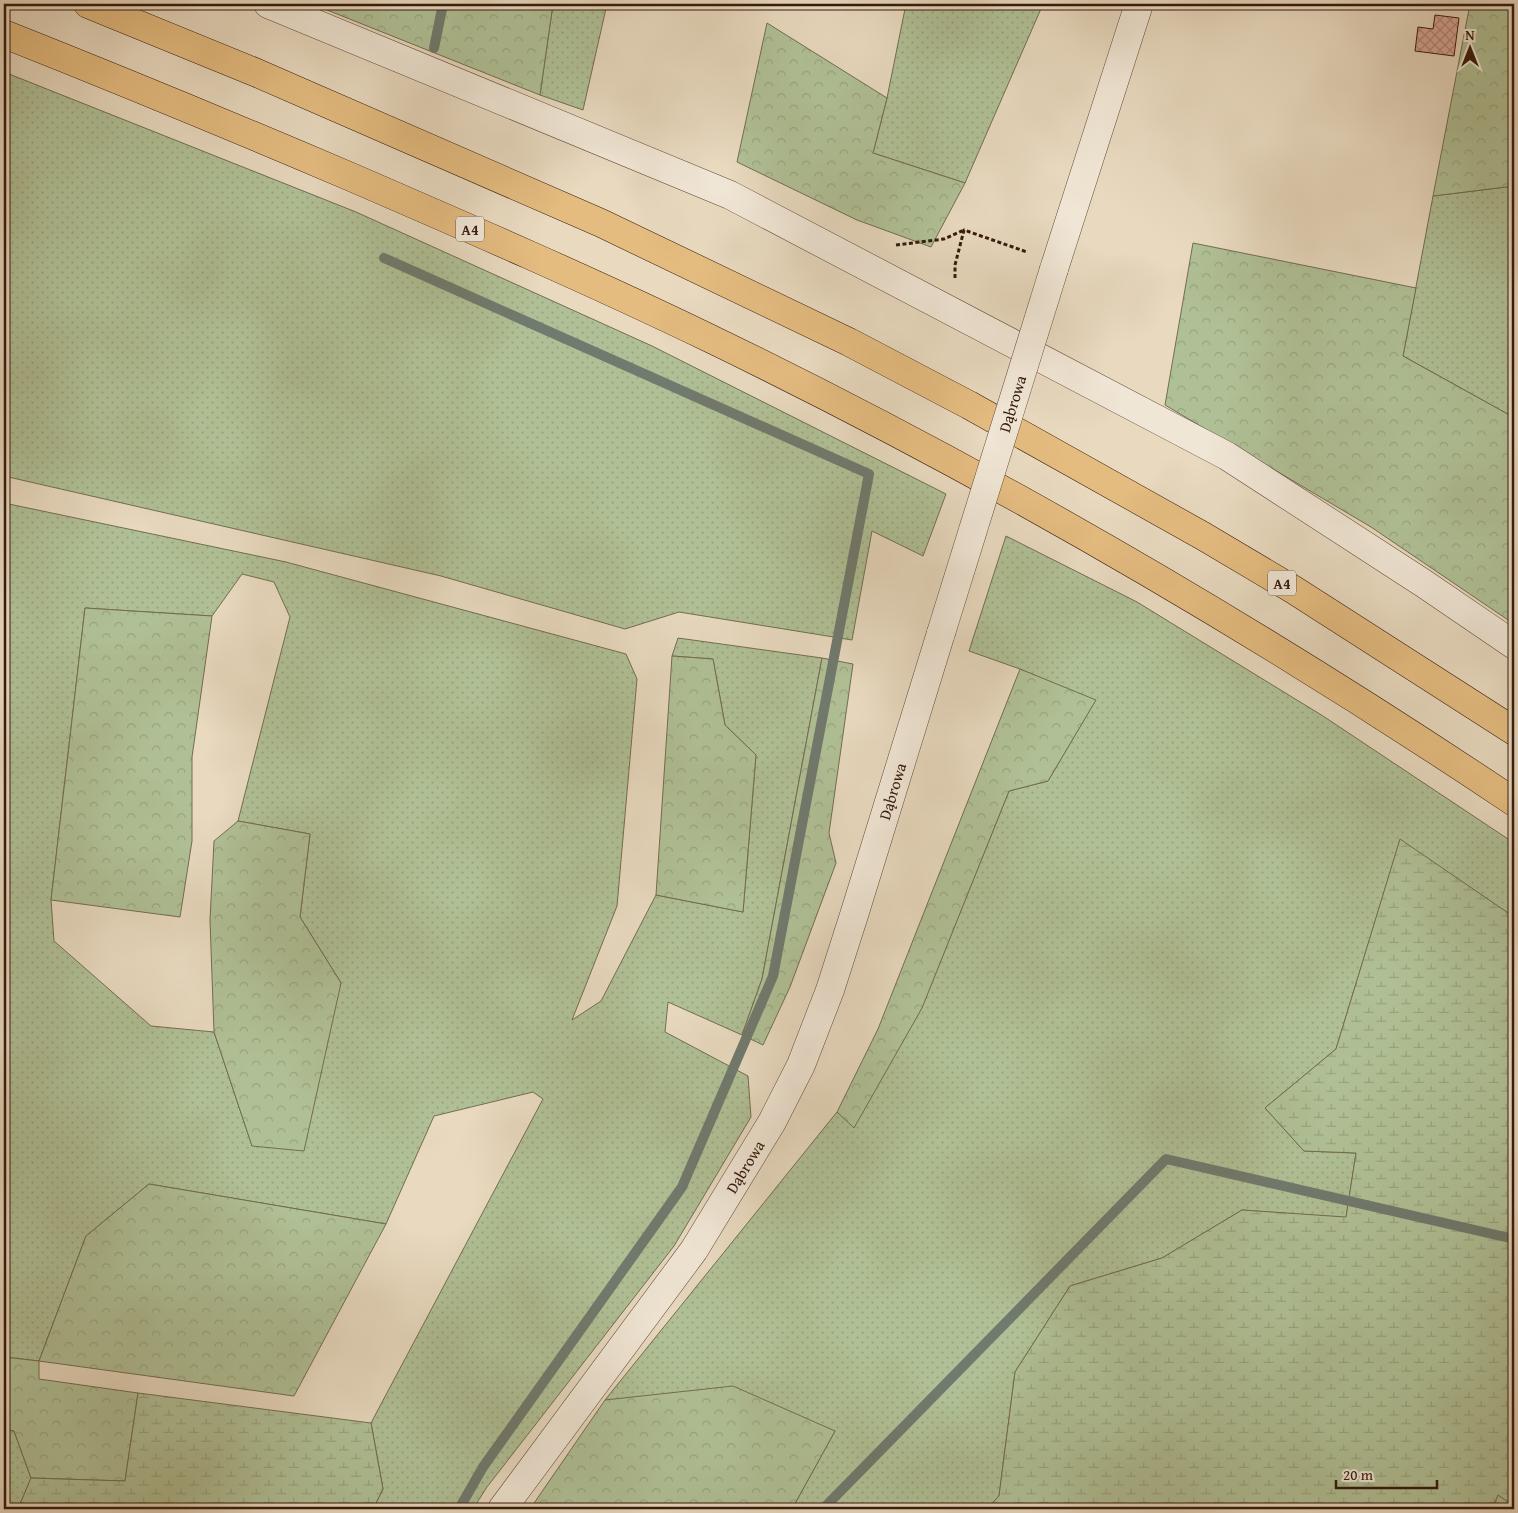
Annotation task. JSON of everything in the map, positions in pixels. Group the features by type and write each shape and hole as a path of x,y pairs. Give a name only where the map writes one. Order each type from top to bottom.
{"highway":[{"name":"A4","path":"88,4 257,73 601,223 850,342 1035,442 1202,536 1302,595 1514,731"},
{"name":"A4","path":"4,34 426,209 709,338 814,390 1074,529 1233,622 1430,746 1514,802"}],"street":[{"path":"268,4 730,195 1227,456 1423,583 1514,645"},
{"name":"Dąbrowa","path":"502,1509 694,1250 772,1122 801,1065 830,990 855,912 1138,4"}],"path":[{"path":"892,245 944,239 964,230 1030,254"},
{"path":"958,286 955,278 955,265 964,230"}],"green space":[{"path":"312,4 553,4 540,95"},
{"path":"553,4 607,4 583,110 540,95"},
{"path":"906,4 1043,4 965,183 873,153 887,98"},
{"path":"1470,4 1514,4 1514,186 1433,196"},
{"path":"767,23 887,98 873,153 965,183 931,247 857,220 737,162"},
{"path":"4,72 356,212 652,346 946,494 923,556 872,531 852,640 679,612 625,629 441,576 4,476"},
{"path":"1514,186 1513,417 1403,356 1433,196"},
{"path":"1193,243 1416,288 1403,356 1513,417 1514,415 1514,624 1371,527 1165,405"},
{"path":"4,503 286,562 626,654 637,679 617,906 572,1020 601,1001 656,895 743,912 756,755 725,725 713,659 672,656 678,638 822,658 762,979 742,1035 668,1002 665,1032 748,1076 751,1117 674,1246 487,1487 473,1509 373,1509 383,1489 371,1423 543,1099 533,1092 434,1116 386,1224 149,1184 86,1236 39,1361 4,1357","holes":["242,574 274,582 290,617 238,821 310,834 300,917 341,983 252,1146 214,1032 151,1026 54,941 51,900 85,608 212,616"]},
{"path":"1006,536 1137,602 1323,716 1514,843 1514,917 1400,840 1336,1049 1265,1108 1304,1151 1356,1153 1346,1218 1242,1210 1162,1258 1070,1286 1015,1372 999,1496 987,1509 792,1509 835,1431 605,1400 837,1112 854,1127 922,1007 1009,791 1048,781 1095,701 1020,669 969,651"},
{"path":"85,608 212,616 192,757 192,841 180,917 51,900"},
{"path":"672,656 713,659 725,725 756,755 743,912 656,895"},
{"path":"822,658 853,664 829,833 836,863 790,987 763,1045 742,1035 762,979"},
{"path":"1020,669 1096,700 1048,781 1009,791 922,1008 854,1128 837,1112 878,1029"},
{"path":"238,821 310,834 300,917 341,983 304,1151 252,1146 214,1032 210,920 214,841"},
{"path":"1400,839 1514,917 1514,1506 1498,1495 1492,1509 987,1509 999,1496 1015,1372 1070,1286 1162,1258 1242,1210 1346,1217 1356,1153 1304,1151 1265,1108 1336,1049"},
{"path":"149,1184 386,1224 294,1396 39,1361 86,1236"},
{"path":"4,1357 39,1361 39,1379 138,1393 125,1481 31,1478 14,1431 4,1429"},
{"path":"733,1386 835,1431 792,1509 530,1509 605,1400"},
{"path":"138,1393 371,1423 383,1489 373,1509 18,1509 31,1478 125,1481"},
{"path":"4,1430 14,1431 31,1478 18,1509 4,1509"},
{"path":"1498,1495 1514,1506 1514,1509 1492,1509"}],"building":[{"path":"1435,15 1459,18 1454,56 1415,51 1418,27 1433,29"}],"waterway":[{"path":"434,48 443,4"},
{"path":"384,258 869,474 773,976 682,1187 483,1467 459,1509"},
{"path":"823,1509 1166,1159 1514,1239"}]}
